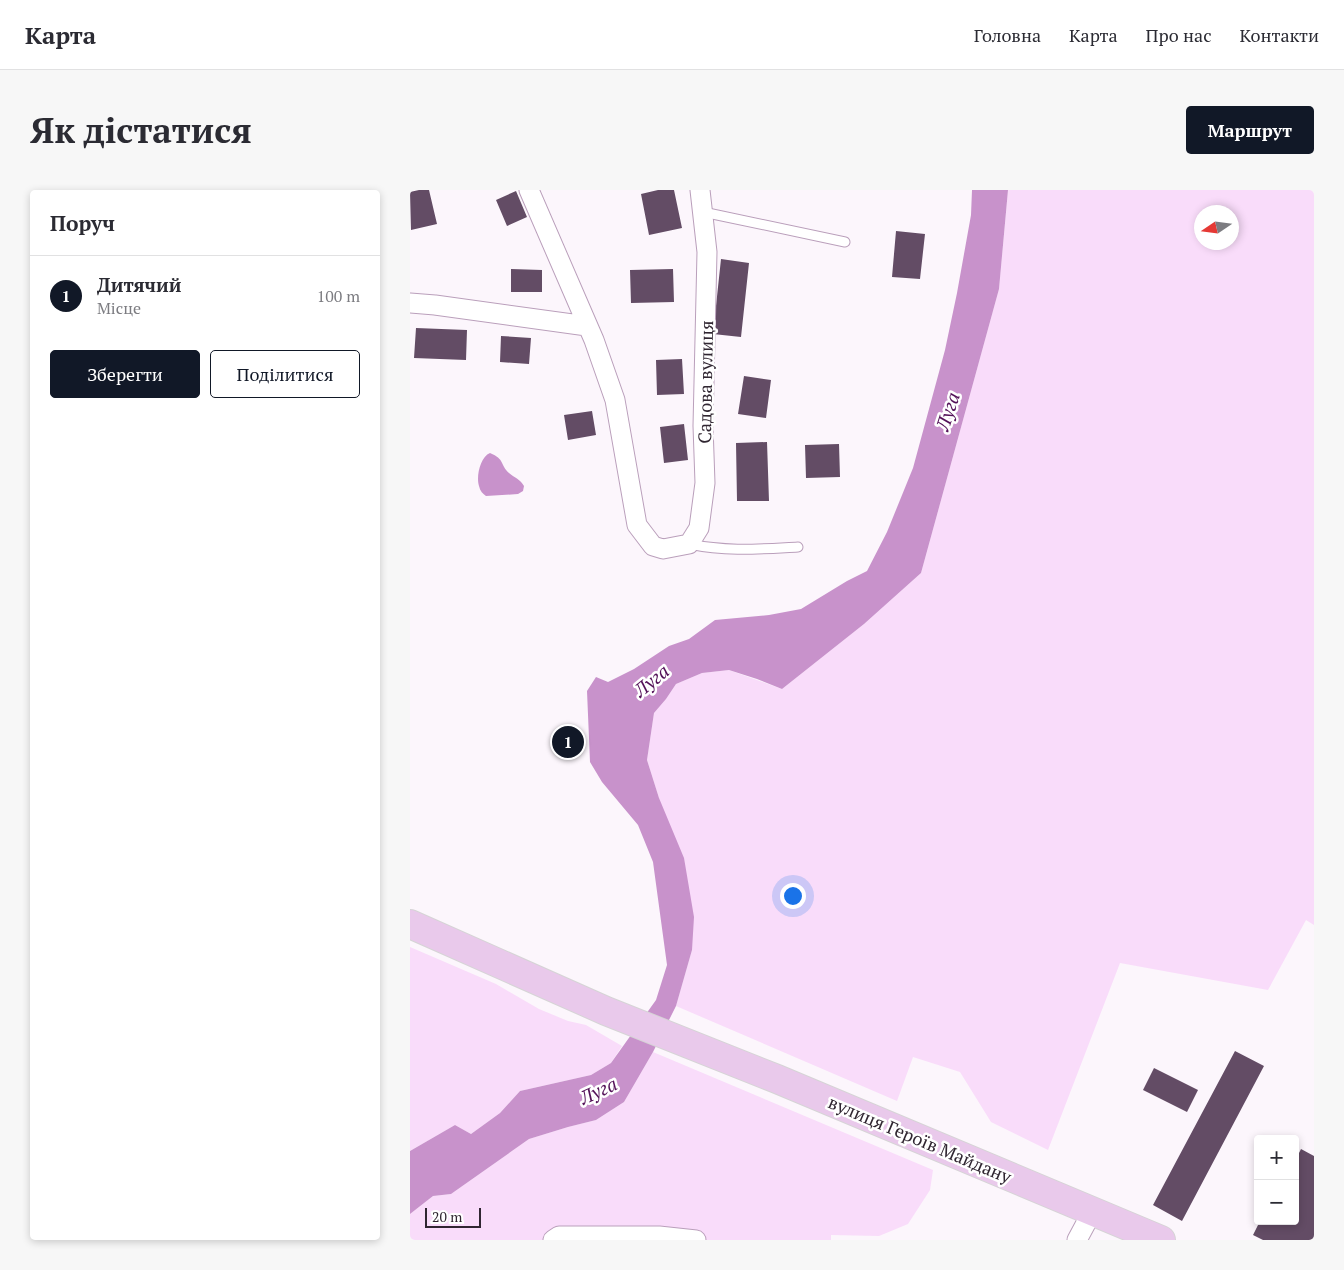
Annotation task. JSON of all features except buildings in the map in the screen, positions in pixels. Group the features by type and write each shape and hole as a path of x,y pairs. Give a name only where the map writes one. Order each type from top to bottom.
{"main road":[{"name":"вулиця Героїв Майдану","path":"410,924 606,1011 777,1078 1161,1240"}],"street":[{"path":"529,190 587,326 616,400 637,525 653,546 663,548 689,544"},
{"name":"Садова вулиця","path":"689,544 699,528 706,483 703,426 707,252 700,190"},
{"path":"410,303 435,304 587,326"},
{"path":"1077,1240 1092,1212"},
{"path":"553,1240 559,1236 649,1236 696,1240"}],"lane":[{"path":"702,212 845,242"},
{"path":"689,544 712,549 737,550 798,547"}],"shaded area":[{"path":"1008,190 1314,190 1314,925 1306,920 1268,990 1120,963 1048,1150 991,1122 960,1072 913,1057 897,1101 676,1006 692,950 659,798 647,760 654,713 676,684 702,673 729,670 782,689 864,624 921,573 999,289"},
{"path":"410,947 496,984 539,1009 568,1021 586,1025 622,1046 611,1063 591,1075 520,1091 500,1113 471,1134 455,1125 410,1151"},
{"path":"653,1052 933,1170 930,1190 908,1224 879,1236 831,1235 831,1240 410,1240 410,1214 433,1196 451,1194 529,1139 596,1120 624,1102"}],"water":[{"name":"Луга","path":"972,190 1008,190 999,289 921,573 864,624 782,689 729,670 702,673 676,684 654,713 647,760 659,798 684,858 694,917 692,950 676,1006 653,1052 624,1102 596,1120 529,1139 451,1194 433,1196 410,1214 410,1151 455,1125 471,1134 500,1113 520,1091 591,1075 611,1063 656,1000 667,965 653,862 638,825 602,782 590,762 587,691 596,677 608,682 634,669 669,646 689,639 715,620 769,615 801,609 867,571 887,532 913,468 945,350 971,215"},
{"path":"490,453 498,458 506,470 521,482 524,486 523,491 518,494 486,496 483,493 478,482 479,473 481,463"}],"place":[{"name":"Дитячий","path":"568,742"}]}
